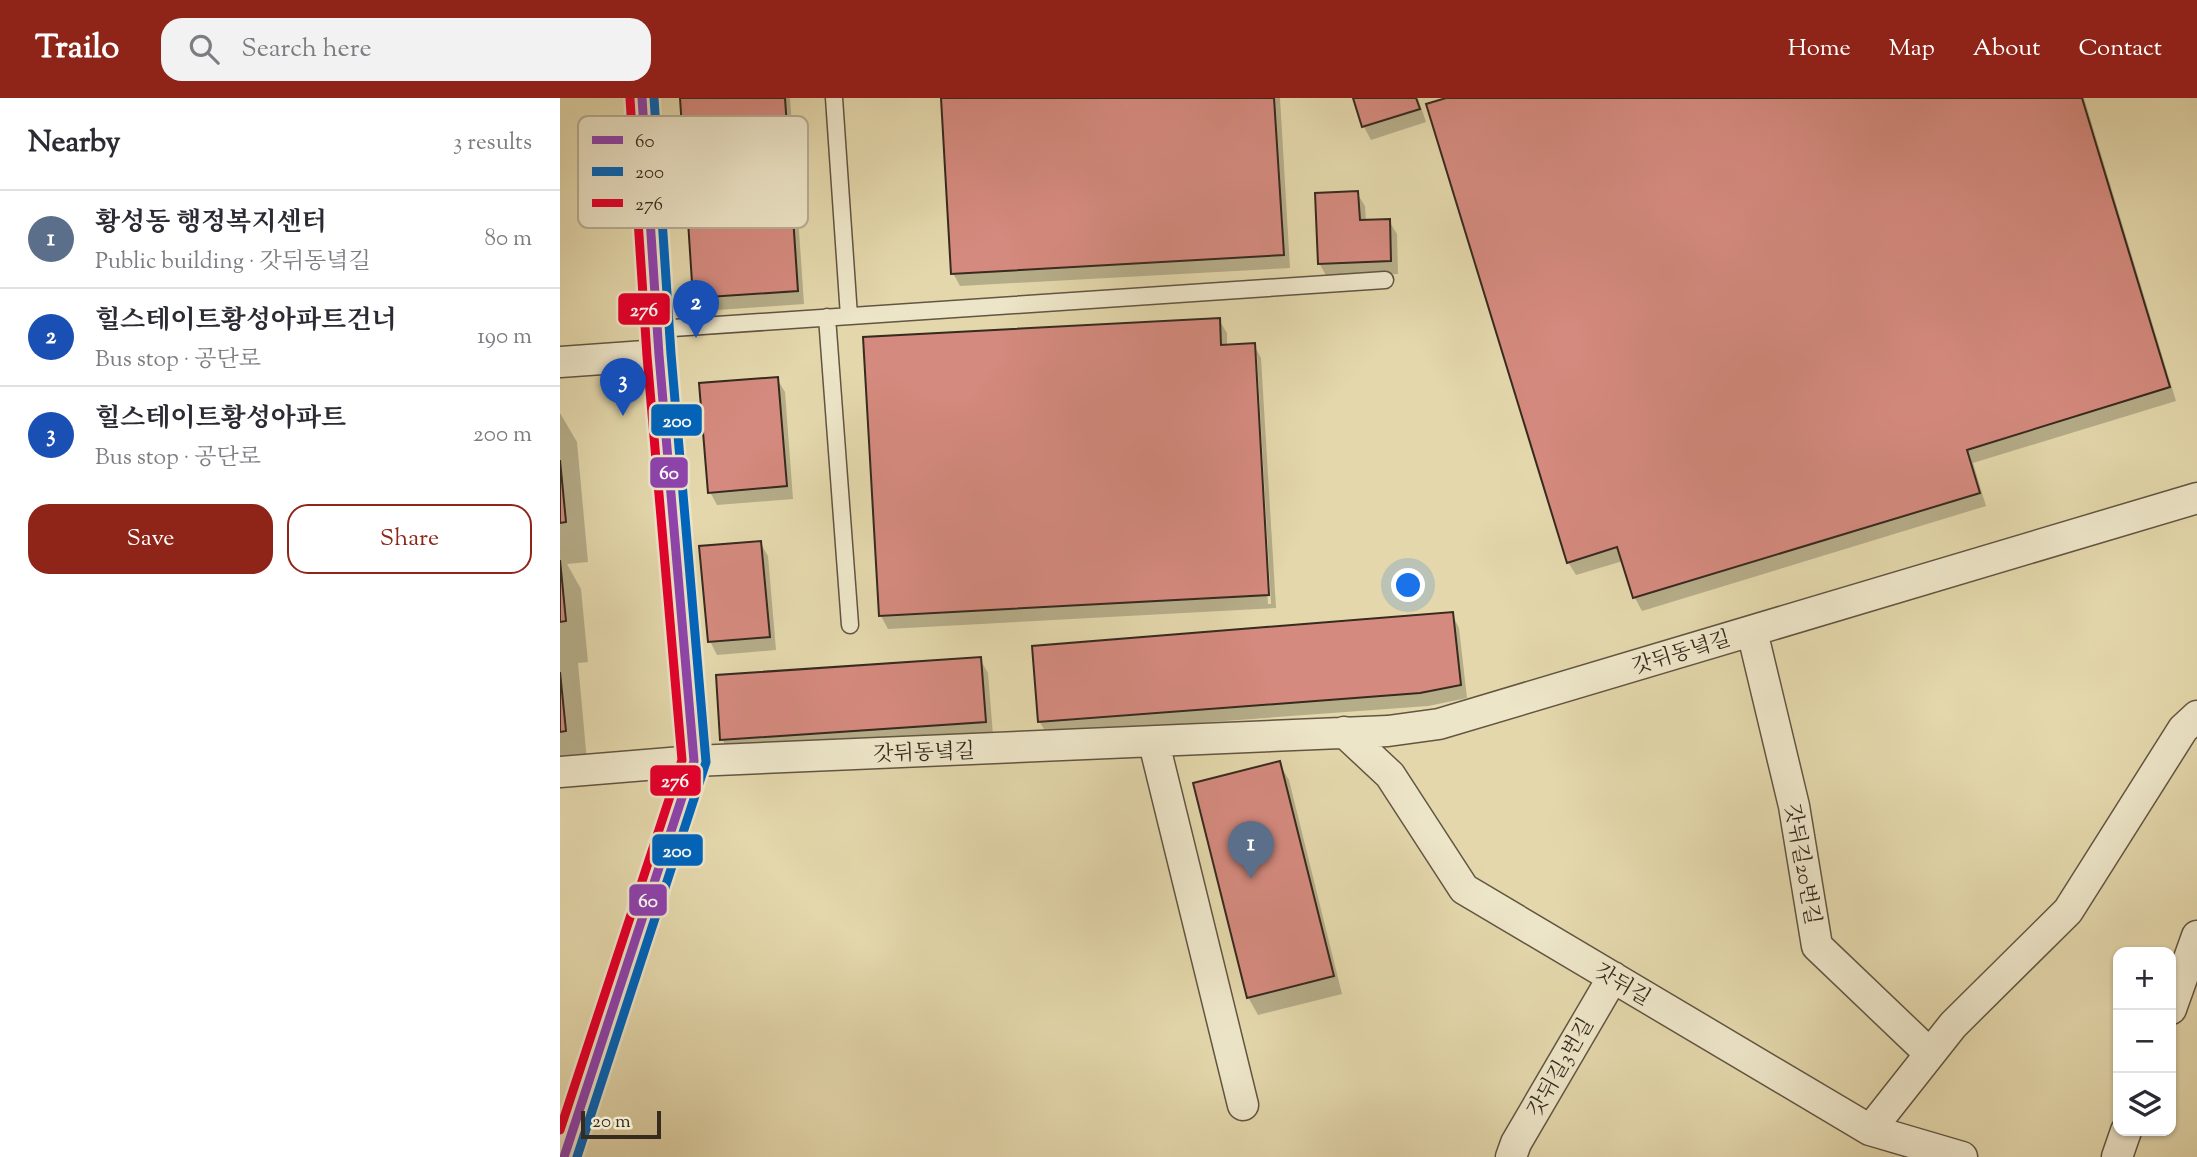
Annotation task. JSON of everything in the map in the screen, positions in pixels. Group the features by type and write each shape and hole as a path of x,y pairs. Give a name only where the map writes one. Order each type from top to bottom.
{"street":[{"path":"642,98 643,116"},
{"path":"564,1157 694,761 651,228"},
{"path":"560,362 658,342"},
{"name":"갓뒤동녘길","path":"560,772 694,761 1388,731 1439,724 2197,498"},
{"name":"갓뒤길20번길","path":"1752,631 1794,806 1816,946 1930,1054"},
{"path":"1870,1129 1953,1025 2068,911 2183,729 2197,716"},
{"name":"갓뒤길","path":"1344,732 1390,775 1464,889 1870,1129 1941,1154"},
{"path":"1153,743 1243,1105"},
{"path":"2176,995 2197,936"},
{"name":"갓뒤길3번길","path":"1511,1157 1516,1143 1613,978"},
{"path":"2117,1157 2124,1136"}],"lane":[{"path":"834,98 849,316"},
{"path":"658,342 827,317 1385,280"},
{"path":"827,317 850,625"}],"building":[{"path":"680,98 785,98 786,116 681,116"},
{"path":"941,98 1274,98 1284,255 951,274"},
{"path":"1353,98 1416,98 1420,109 1362,127"},
{"path":"1446,98 2082,98 2170,387 1967,450 1980,493 1633,598 1617,547 1567,563 1426,104"},
{"path":"1358,191 1360,220 1390,219 1391,261 1318,264 1315,193"},
{"path":"688,228 794,228 798,291 693,298"},
{"path":"1220,318 1221,345 1255,343 1269,595 879,616 863,337"},
{"path":"778,377 787,486 708,493 699,383"},
{"path":"560,460 566,522 560,523"},
{"path":"761,541 770,637 708,642 699,546"},
{"path":"560,560 566,621 560,622"},
{"path":"1453,612 1461,685 1420,693 1038,722 1032,646"},
{"path":"981,657 986,722 720,740 716,675"},
{"path":"560,672 566,731 560,732"},
{"path":"1280,761 1334,976 1247,998 1193,783"}],"transit line":[{"name":"60","path":"642,98 643,116"},
{"name":"200","path":"654,98 655,116"},
{"name":"276","path":"630,99 631,116"},
{"name":"276","path":"560,1130 682,760 639,228"},
{"name":"60","path":"564,1157 694,761 651,228"},
{"name":"200","path":"577,1157 706,762 663,228"}],"place":[{"name":"힐스테이트황성아파트건너","path":"696,338"},
{"name":"힐스테이트황성아파트","path":"623,416"},
{"name":"황성동 행정복지센터","path":"1251,879"}]}
